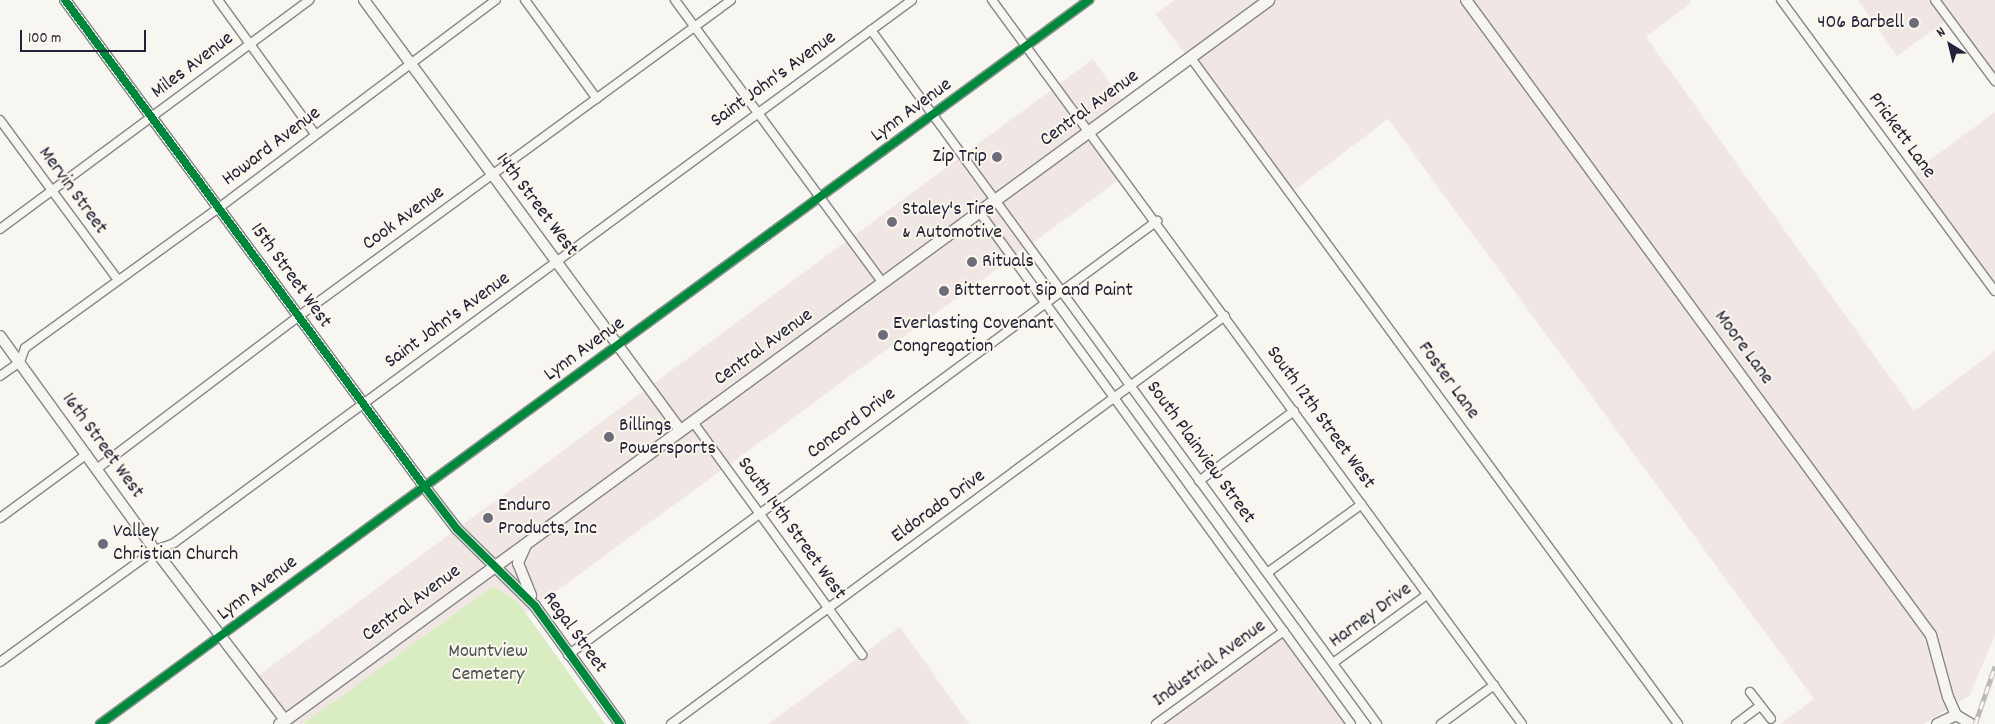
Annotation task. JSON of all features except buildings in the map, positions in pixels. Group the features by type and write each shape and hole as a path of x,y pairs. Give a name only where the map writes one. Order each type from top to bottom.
{"main road":[{"name":"Central Avenue","path":"282,722 980,214 1268,0"}],"street":[{"name":"15th Street West","path":"65,0 220,207 424,486 457,529 496,566"},
{"path":"218,0 315,134"},
{"name":"Miles Avenue","path":"0,229 310,0"},
{"name":"14th Street West","path":"364,0 681,431"},
{"name":"Howard Avenue","path":"0,376 20,362 25,348 220,207 496,0"},
{"path":"525,0 596,99"},
{"path":"675,0 883,283"},
{"name":"Cook Avenue","path":"98,468 299,316 732,0"},
{"name":"Saint John's Avenue","path":"0,662 155,550 174,543 363,402 912,0"},
{"name":"South 12th Street West","path":"992,0 1091,131 1522,724"},
{"name":"Lynn Avenue","path":"100,724 424,486 618,347 1089,0"},
{"name":"Moore Lane","path":"1466,0 1931,635 1948,697 1956,716"},
{"name":"Prickett Lane","path":"1781,0 1995,291"},
{"path":"1935,0 1995,81"},
{"name":"South Plainview Street","path":"871,30 1377,724"},
{"name":"Foster Lane","path":"1191,58 1678,724"},
{"name":"Mervin Street","path":"0,120 118,280"},
{"name":"South Plainview Street","path":"980,214 1116,397 1351,724"},
{"name":"Concord Drive","path":"568,655 1156,221"},
{"name":"Eldorado Drive","path":"671,724 1225,316"},
{"name":"16th Street West","path":"0,336 98,468 155,550 222,636 282,722"},
{"path":"1199,481 1294,411"},
{"name":"South 14th Street West","path":"693,422 862,655"},
{"path":"0,518 87,454"},
{"path":"1267,574 1362,504"},
{"path":"530,541 520,554 518,563 535,606"},
{"name":"Regal Street","path":"496,566 535,606 568,655 620,724"},
{"name":"Harney Drive","path":"1333,663 1428,594"},
{"name":"Industrial Avenue","path":"1156,724 1284,630"},
{"path":"1441,724 1494,685"},
{"path":"1750,692 1771,719"},
{"path":"1736,724 1760,706"},
{"path":"1937,724 1956,716 1971,724"}],"shaded area":[{"path":"1175,0 1689,0 1691,3 1646,37 1914,411 1995,351 1995,635 1970,695 1924,724 1781,724 1814,699 1388,119 1290,193 1155,14"},
{"path":"1858,0 1995,0 1995,81 1949,19 1897,56"},
{"path":"1093,59 1126,106 1091,131 1124,176 526,613 517,601 493,586 303,724 287,724 254,679"},
{"path":"1995,112 1995,283 1914,172"},
{"path":"900,627 969,724 768,724"},
{"path":"1284,631 1352,724 1157,724"}],"green space":[{"name":"Mountview Cemetery","path":"493,586 517,601 605,724 303,724"}],"railway":[{"path":"1975,724 1995,666"}],"cycle path":[{"path":"65,0 424,486 457,529 535,606 620,724"},
{"path":"100,724 1089,0"}],"place":[{"name":"406 Barbell","path":"1914,23"},
{"name":"Zip Trip","path":"997,157"},
{"name":"Staley's Tire & Automotive","path":"892,222"},
{"name":"Rituals","path":"972,262"},
{"name":"Bitterroot Sip and Paint","path":"944,291"},
{"name":"Everlasting Covenant Congregation","path":"883,335"},
{"name":"Billings Powersports","path":"609,437"},
{"name":"Enduro Products, Inc","path":"488,518"},
{"name":"Valley Christian Church","path":"103,544"}]}
